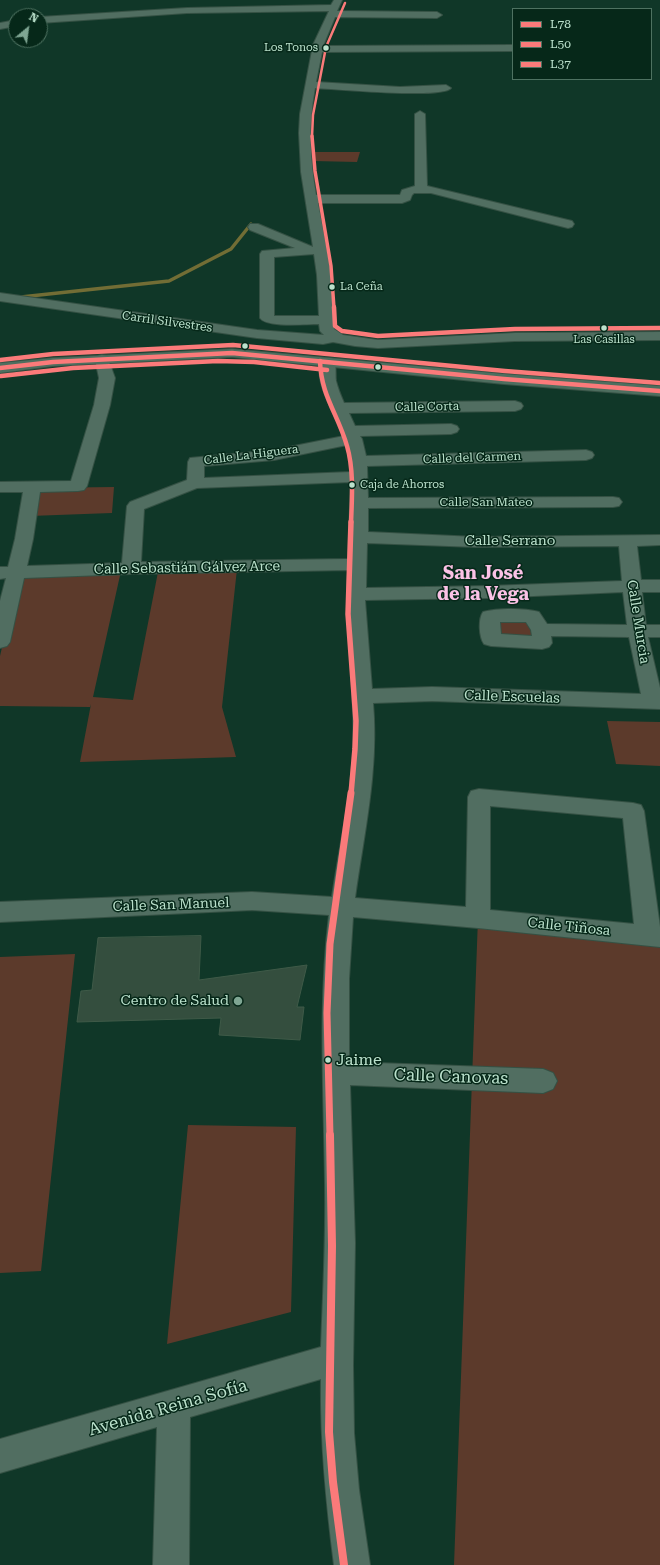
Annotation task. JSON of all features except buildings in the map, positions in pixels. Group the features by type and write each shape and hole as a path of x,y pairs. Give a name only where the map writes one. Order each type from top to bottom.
{"main road":[{"path":"0,368 102,358 232,353 504,380 660,391"}],"street":[{"path":"48,19 211,8 275,6 335,7 437,15"},
{"path":"335,7 319,41 304,125 305,158 316,251 324,276 327,331 334,337 347,341 378,344 515,336 660,336"},
{"path":"317,49 512,48"},
{"path":"311,85 400,90 446,88"},
{"path":"420,114 421,188"},
{"path":"311,199 402,199 406,197 406,193 421,188 431,189 568,224"},
{"path":"254,227 316,251"},
{"path":"316,251 267,254 267,318 272,320 326,320"},
{"name":"Carril Silvestres","path":"0,297 257,334 317,340 334,337"},
{"path":"0,487 78,486 102,405 107,378 102,358"},
{"path":"328,362 327,374 355,452 360,503 356,616 363,696 364,764 343,907 337,968 336,1073 340,1248 336,1360 338,1445 352,1565"},
{"name":"Calle Corta","path":"339,408 515,406"},
{"path":"131,568 136,506 195,483 355,452 451,429"},
{"name":"Calle del Carmen","path":"355,452 586,455"},
{"name":"Calle La Higuera","path":"195,483 196,462 274,455 355,452"},
{"path":"1,636 8,573 24,539 32,486"},
{"name":"Calle San Mateo","path":"360,503 613,502"},
{"name":"Calle Serrano","path":"359,537 476,542 660,540"},
{"name":"Calle Murcia","path":"628,541 631,586 637,630 656,702"},
{"name":"Calle Sebastián Gálvez Arce","path":"8,573 131,568 358,564"},
{"path":"356,594 489,592 660,586"},
{"path":"541,630 660,631"},
{"name":"Calle Escuelas","path":"363,696 432,694 656,702"},
{"path":"478,918 479,797 633,811 654,936"},
{"name":"Calle San Manuel","path":"0,912 252,901 282,902 478,918"},
{"name":"Calle Tiñosa","path":"478,918 654,936"},
{"name":"Calle Canovas","path":"336,1073 543,1081"},
{"name":"Avenida Reina Sofía","path":"0,1456 336,1360"},
{"path":"171,1565 174,1406"}],"shaded area":[{"path":"310,152 360,152 357,162 313,161"},
{"path":"114,487 112,513 30,516 35,488"},
{"path":"237,569 222,707 236,757 80,762 91,704 90,707 0,706 0,656 19,574 121,571 93,697 133,700 158,572"},
{"path":"499,619 535,621 538,640 495,638"},
{"path":"607,721 660,722 660,766 616,764"},
{"path":"478,918 660,935 660,1565 454,1565"},
{"path":"75,954 41,1271 0,1273 0,957"},
{"path":"188,1125 296,1127 291,1312 167,1344"}],"waterway":[{"path":"21,297 169,281 231,249 251,224"}],"transit line":[{"name":"L37","path":"345,3 326,47 313,115 312,133 315,171 331,266 335,326 342,331 378,336 515,329 660,328"},
{"name":"L37","path":"0,360 53,354 233,345 505,371 660,383"},
{"name":"L78","path":"0,368 53,362 232,353 504,379 660,391"},
{"name":"L50","path":"1,376 73,368 218,361 254,362 327,370"},
{"name":"L50","path":"320,361 320,375 323,387 347,446 350,459 352,494 348,599 356,721 355,749 350,805 330,944 327,1013 332,1219 329,1432 333,1482 344,1565"}],"place":[{"name":"Los Tonos","path":"326,48"},
{"name":"La Ceña","path":"332,287"},
{"name":"Las Casillas","path":"604,328"},
{"name":"Caja de Ahorros","path":"352,485"},
{"name":"Centro de Salud","path":"238,1001"},
{"name":"Jaime","path":"328,1060"}],"district":[{"name":"San José de la Vega","path":"483,584"}]}
